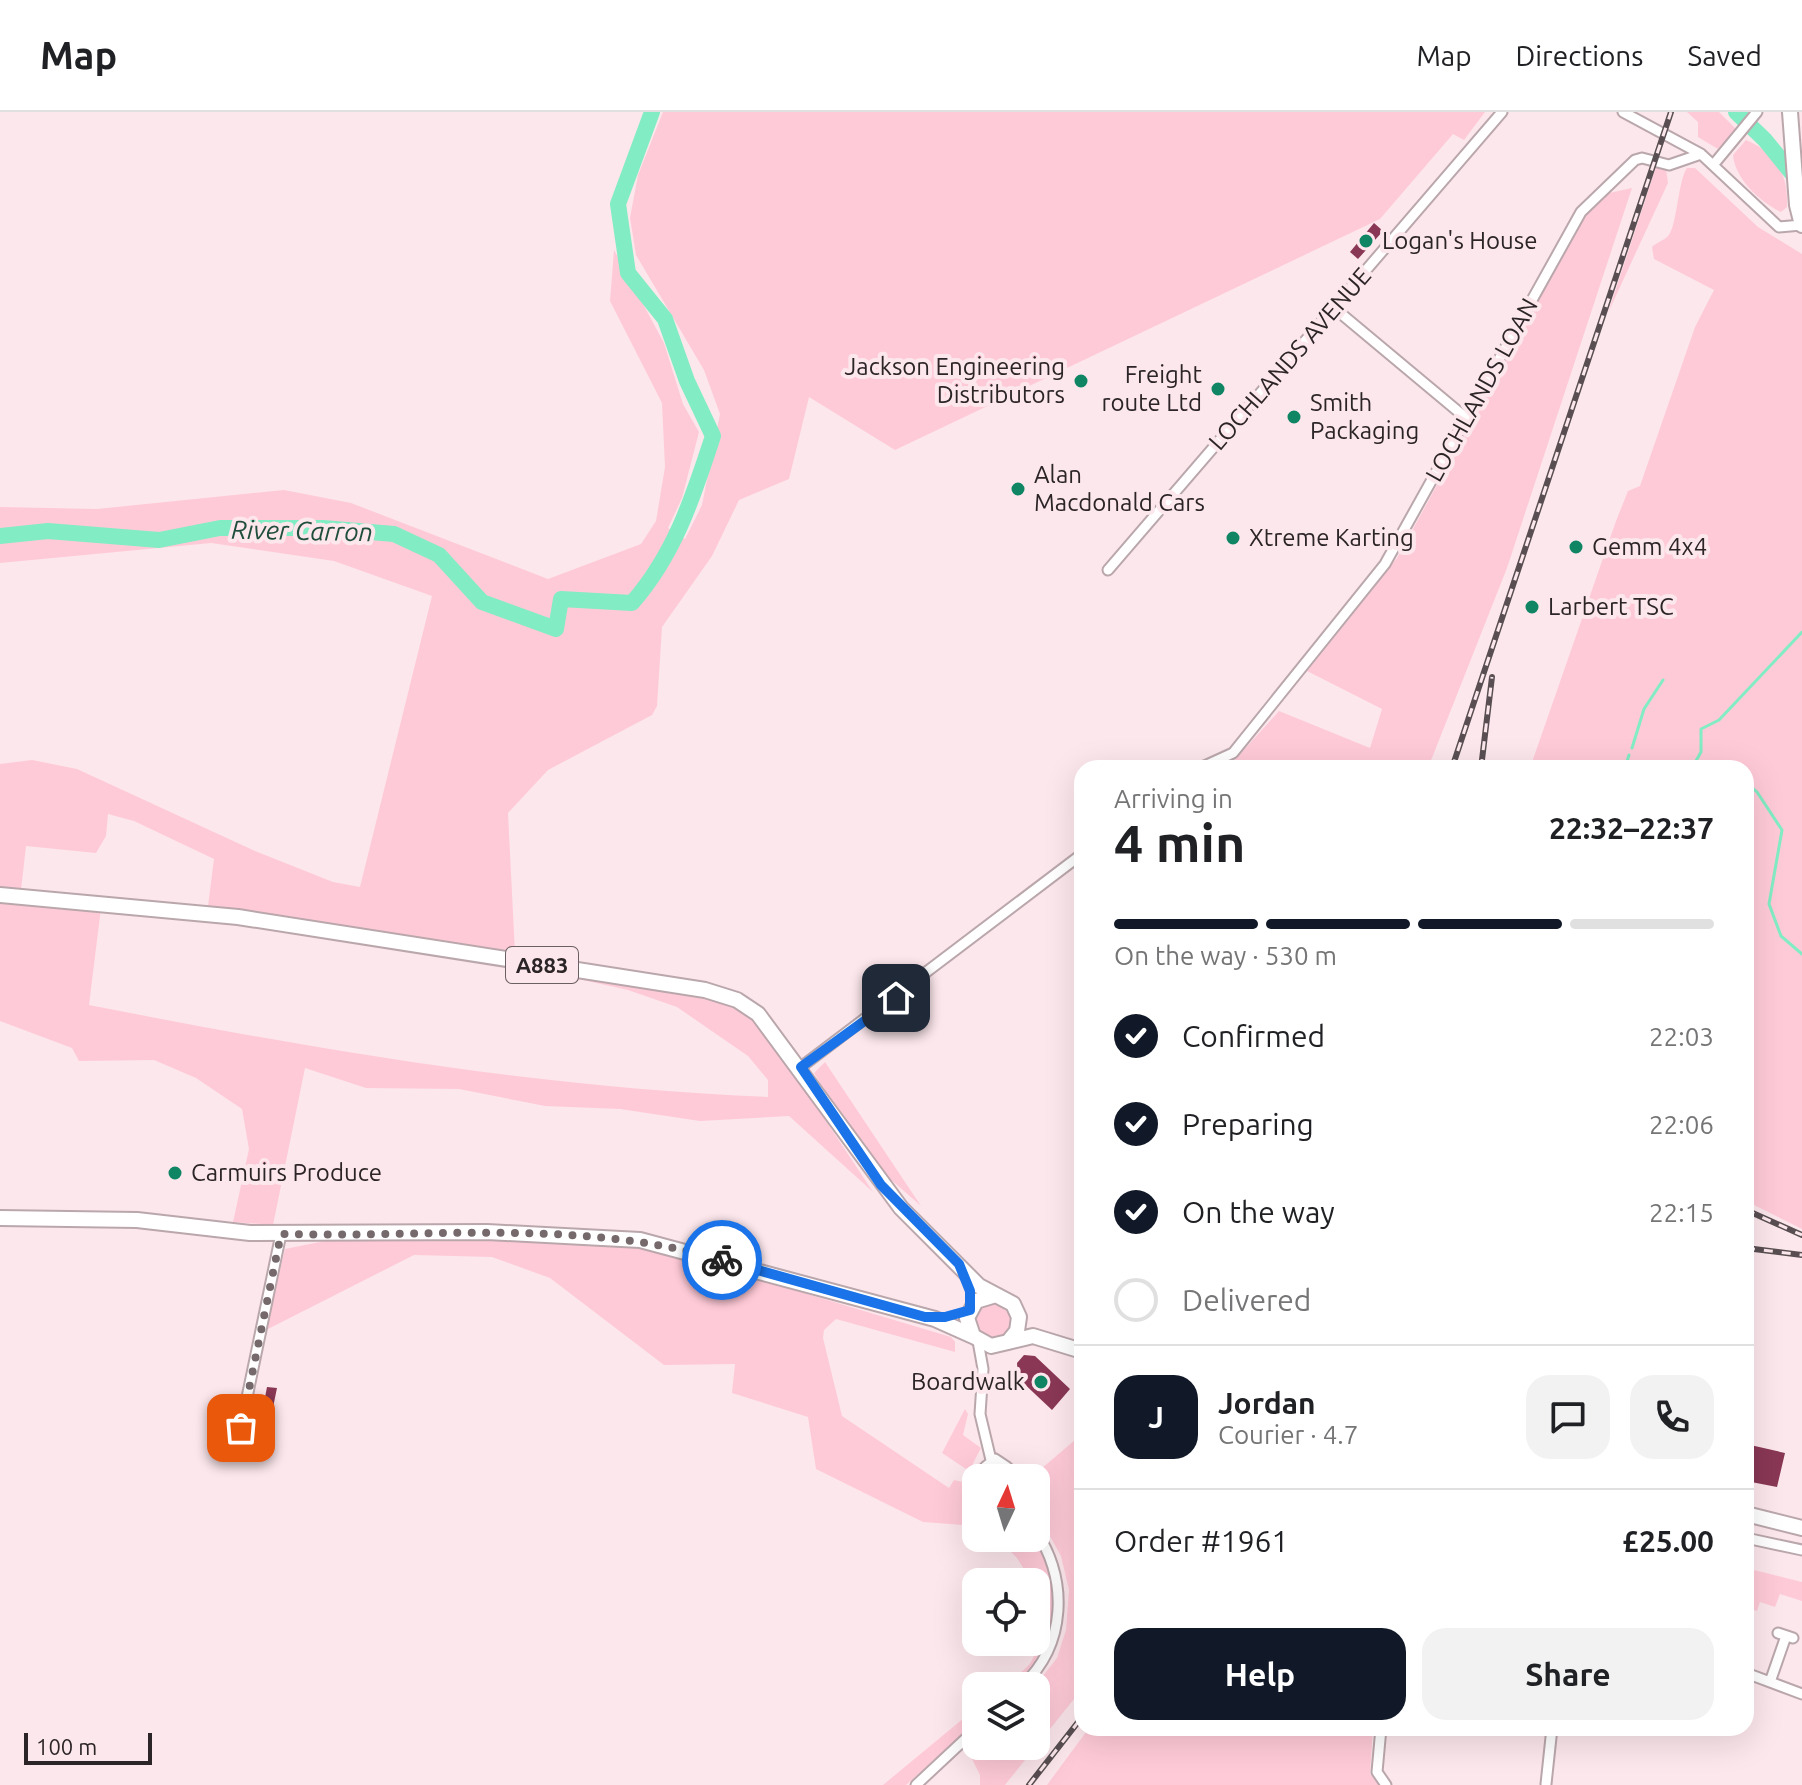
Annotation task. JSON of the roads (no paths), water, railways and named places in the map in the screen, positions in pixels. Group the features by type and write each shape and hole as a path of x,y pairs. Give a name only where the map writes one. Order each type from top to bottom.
{"main road":[{"path":"1790,112 1797,205 1802,225"},
{"name":"A883","path":"0,895 238,917 705,990 737,1000 758,1014 801,1067 881,1185 959,1264"},
{"path":"0,1218 137,1220 281,1234 487,1232 640,1240 925,1317 991,1346 1026,1336 1074,1348"},
{"path":"959,1264 979,1286 1013,1304 1030,1330 1045,1339"},
{"path":"959,1264 968,1284 971,1307 968,1323 976,1339"},
{"path":"925,1317 945,1317 971,1307 985,1296 996,1295"},
{"path":"1006,1342 1017,1331 1019,1317"},
{"path":"1754,1516 1802,1528"}],"street":[{"name":"LOCHLANDS AVENUE","path":"1108,570 1502,112"},
{"path":"1623,112 1701,154 1771,222 1785,228 1802,225"},
{"path":"1714,164 1757,112"},
{"name":"LOCHLANDS LOAN","path":"1218,760 1233,753 1385,564 1581,212 1635,160 1642,158 1669,165 1701,154"},
{"path":"1333,307 1466,418"},
{"path":"801,1067 1074,860"},
{"path":"235,1455 281,1234"},
{"path":"976,1339 983,1369 980,1414 991,1460"},
{"path":"983,1369 1006,1342"},
{"path":"988,1464 991,1460"},
{"path":"991,1460 1005,1464"},
{"path":"1754,1540 1802,1550"},
{"path":"1032,1672 1049,1650 1058,1619 1054,1564 1047,1552"},
{"path":"1770,1682 1786,1635"},
{"path":"1754,1676 1802,1694"},
{"path":"1380,1736 1377,1772 1386,1785"},
{"path":"1546,1785 1551,1736"},
{"path":"916,1785 962,1742"}],"waterway":[{"name":"River Carron","path":"0,536 48,531 159,540 220,528 323,528 394,534 439,555 482,602 556,629 561,599 632,603 671,545 690,503 713,436 687,381 665,319 628,273 618,204 652,112"},
{"name":"River Carron","path":"1736,112 1765,140 1799,182"},
{"path":"1696,760 1701,752 1701,729 1719,720 1802,632"},
{"path":"1632,748 1644,709 1663,680"},
{"path":"1627,760 1629,755"},
{"path":"1754,789 1782,830 1769,904 1781,936 1802,954"}],"railway":[{"path":"1455,760 1671,112"},
{"path":"1482,760 1492,677"},
{"path":"1754,1214 1802,1235"},
{"path":"1754,1249 1802,1255"},
{"path":"1029,1785 1074,1727"}],"place":[{"name":"Logan's House","path":"1366,241"},
{"name":"Jackson Engineering Distributors","path":"1081,381"},
{"name":"Freight route Ltd","path":"1218,389"},
{"name":"Smith Packaging","path":"1294,417"},
{"name":"Alan Macdonald Cars","path":"1018,489"},
{"name":"Xtreme Karting","path":"1233,538"},
{"name":"Gemm 4x4","path":"1576,547"},
{"name":"Larbert TSC","path":"1532,607"},
{"name":"Carmuirs Produce","path":"175,1173"},
{"name":"Boardwalk","path":"1041,1382"}]}
